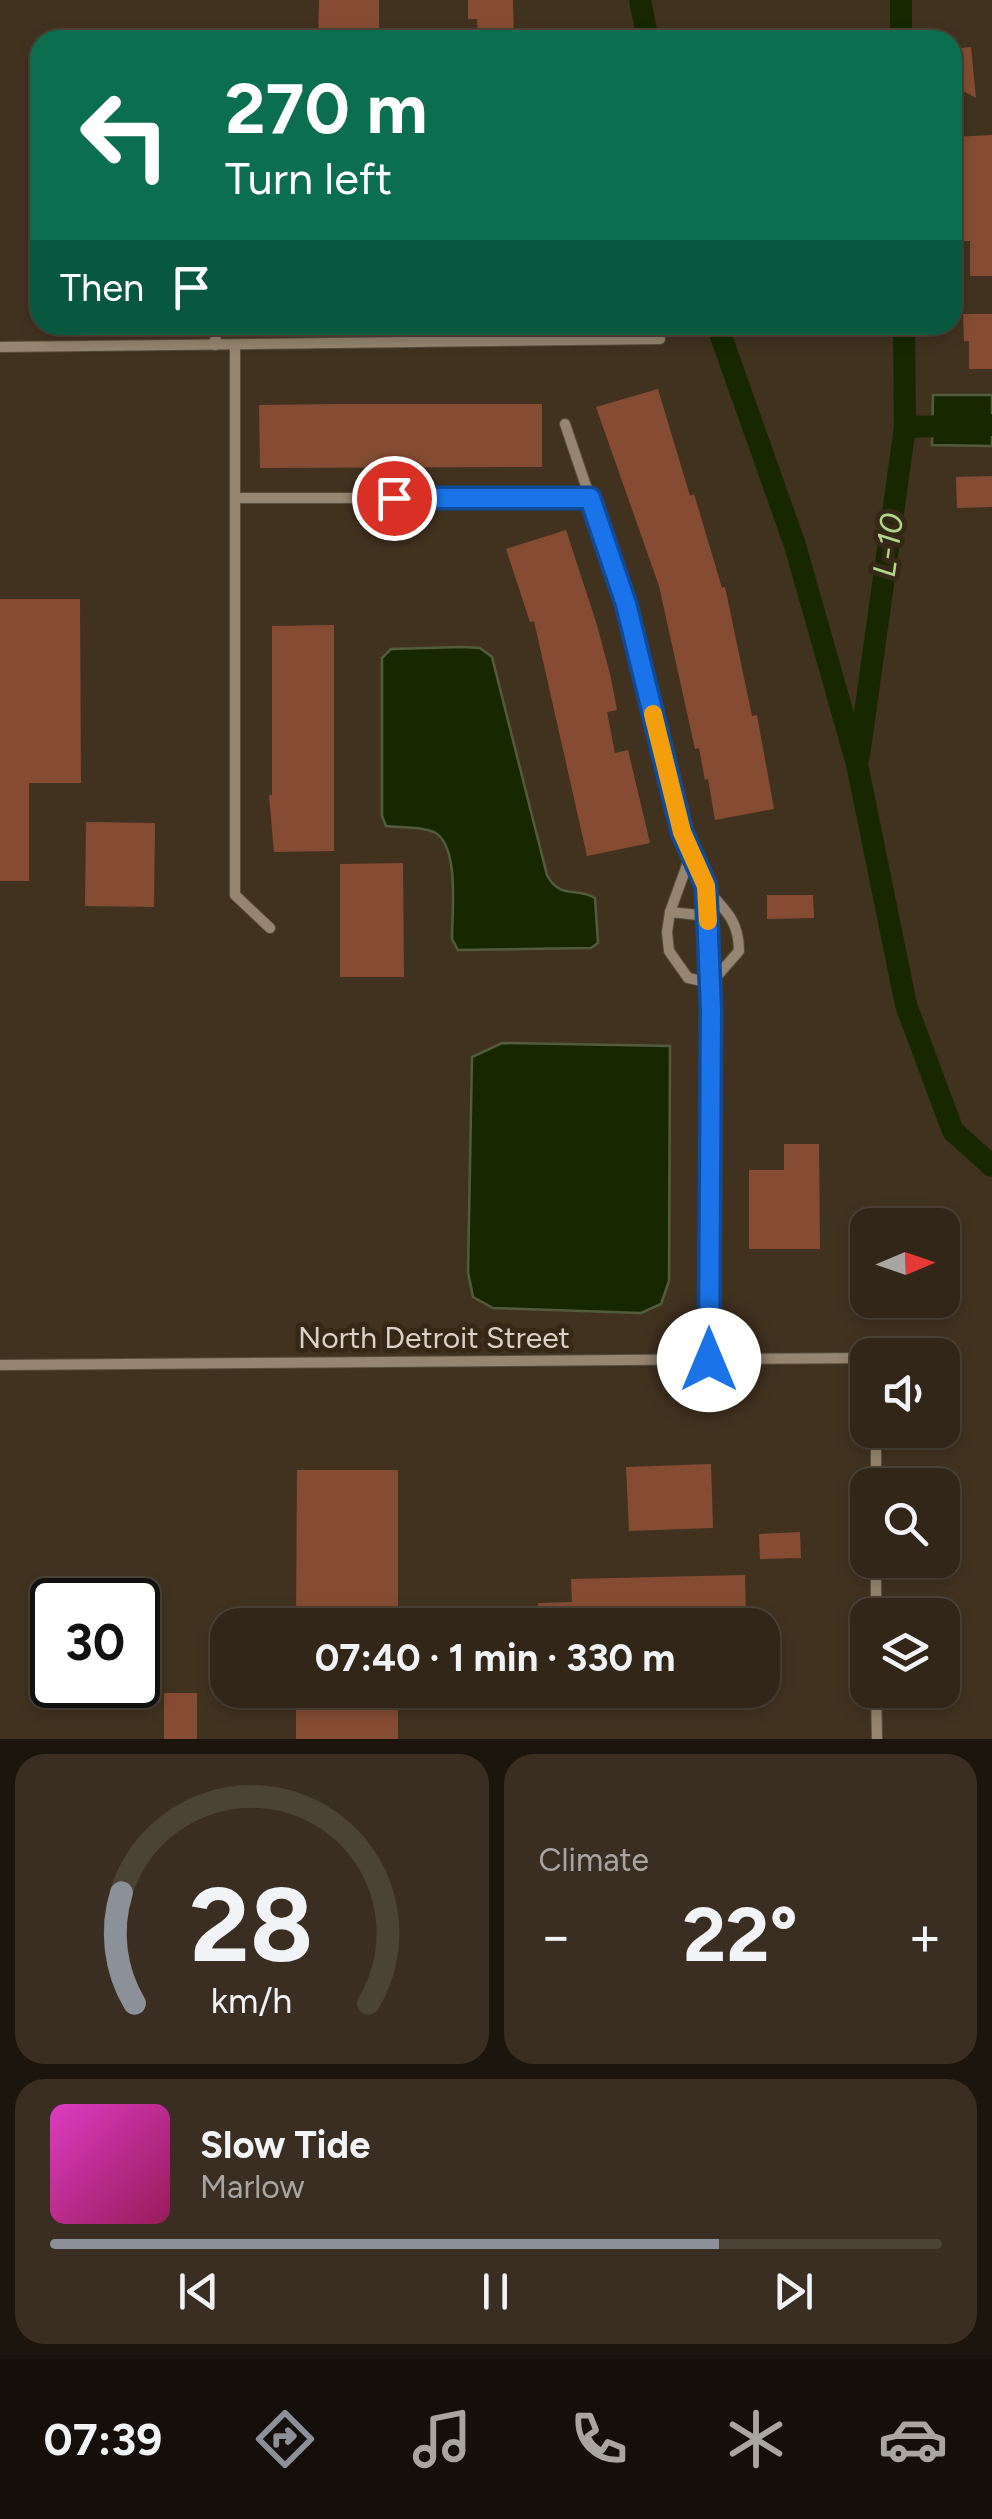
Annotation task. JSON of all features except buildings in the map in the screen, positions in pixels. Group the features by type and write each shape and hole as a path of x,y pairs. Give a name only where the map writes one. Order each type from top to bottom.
{"street":[{"path":"216,335 216,345"},
{"path":"0,347 660,338"},
{"path":"234,345 235,895 270,928"},
{"path":"564,424 626,604 682,832 706,890 710,983 709,1360"},
{"path":"236,498 590,498"},
{"path":"692,854 670,912 669,951 688,978 710,983"},
{"path":"706,890 734,919 739,936 739,951 710,983"},
{"path":"670,912 708,916"},
{"name":"North Detroit Street","path":"0,1365 850,1358"},
{"path":"876,1708 876,1739"}],"shaded area":[{"path":"933,395 992,395 992,446 932,445"},
{"path":"480,648 492,657 547,875 563,891 595,898 598,943 591,948 458,950 452,939 451,865 442,839 428,830 386,826 382,816 382,658 391,649"},
{"path":"502,1043 670,1046 669,1281 661,1304 641,1313 493,1308 473,1297 468,1272 472,1057"}],"waterway":[{"path":"640,0 646,30"},
{"name":"L-10","path":"901,0 901,30"},
{"path":"721,335 795,545 857,764 906,1005 953,1131 992,1166"},
{"name":"L-10","path":"859,756 905,427 904,335"},
{"path":"905,427 992,425"}],"slow traffic":[{"path":"653,714 682,832 706,886 708,921"}],"route":[{"path":"394,498 590,498 626,604 682,832 706,886 711,1010 709,1360"}]}
